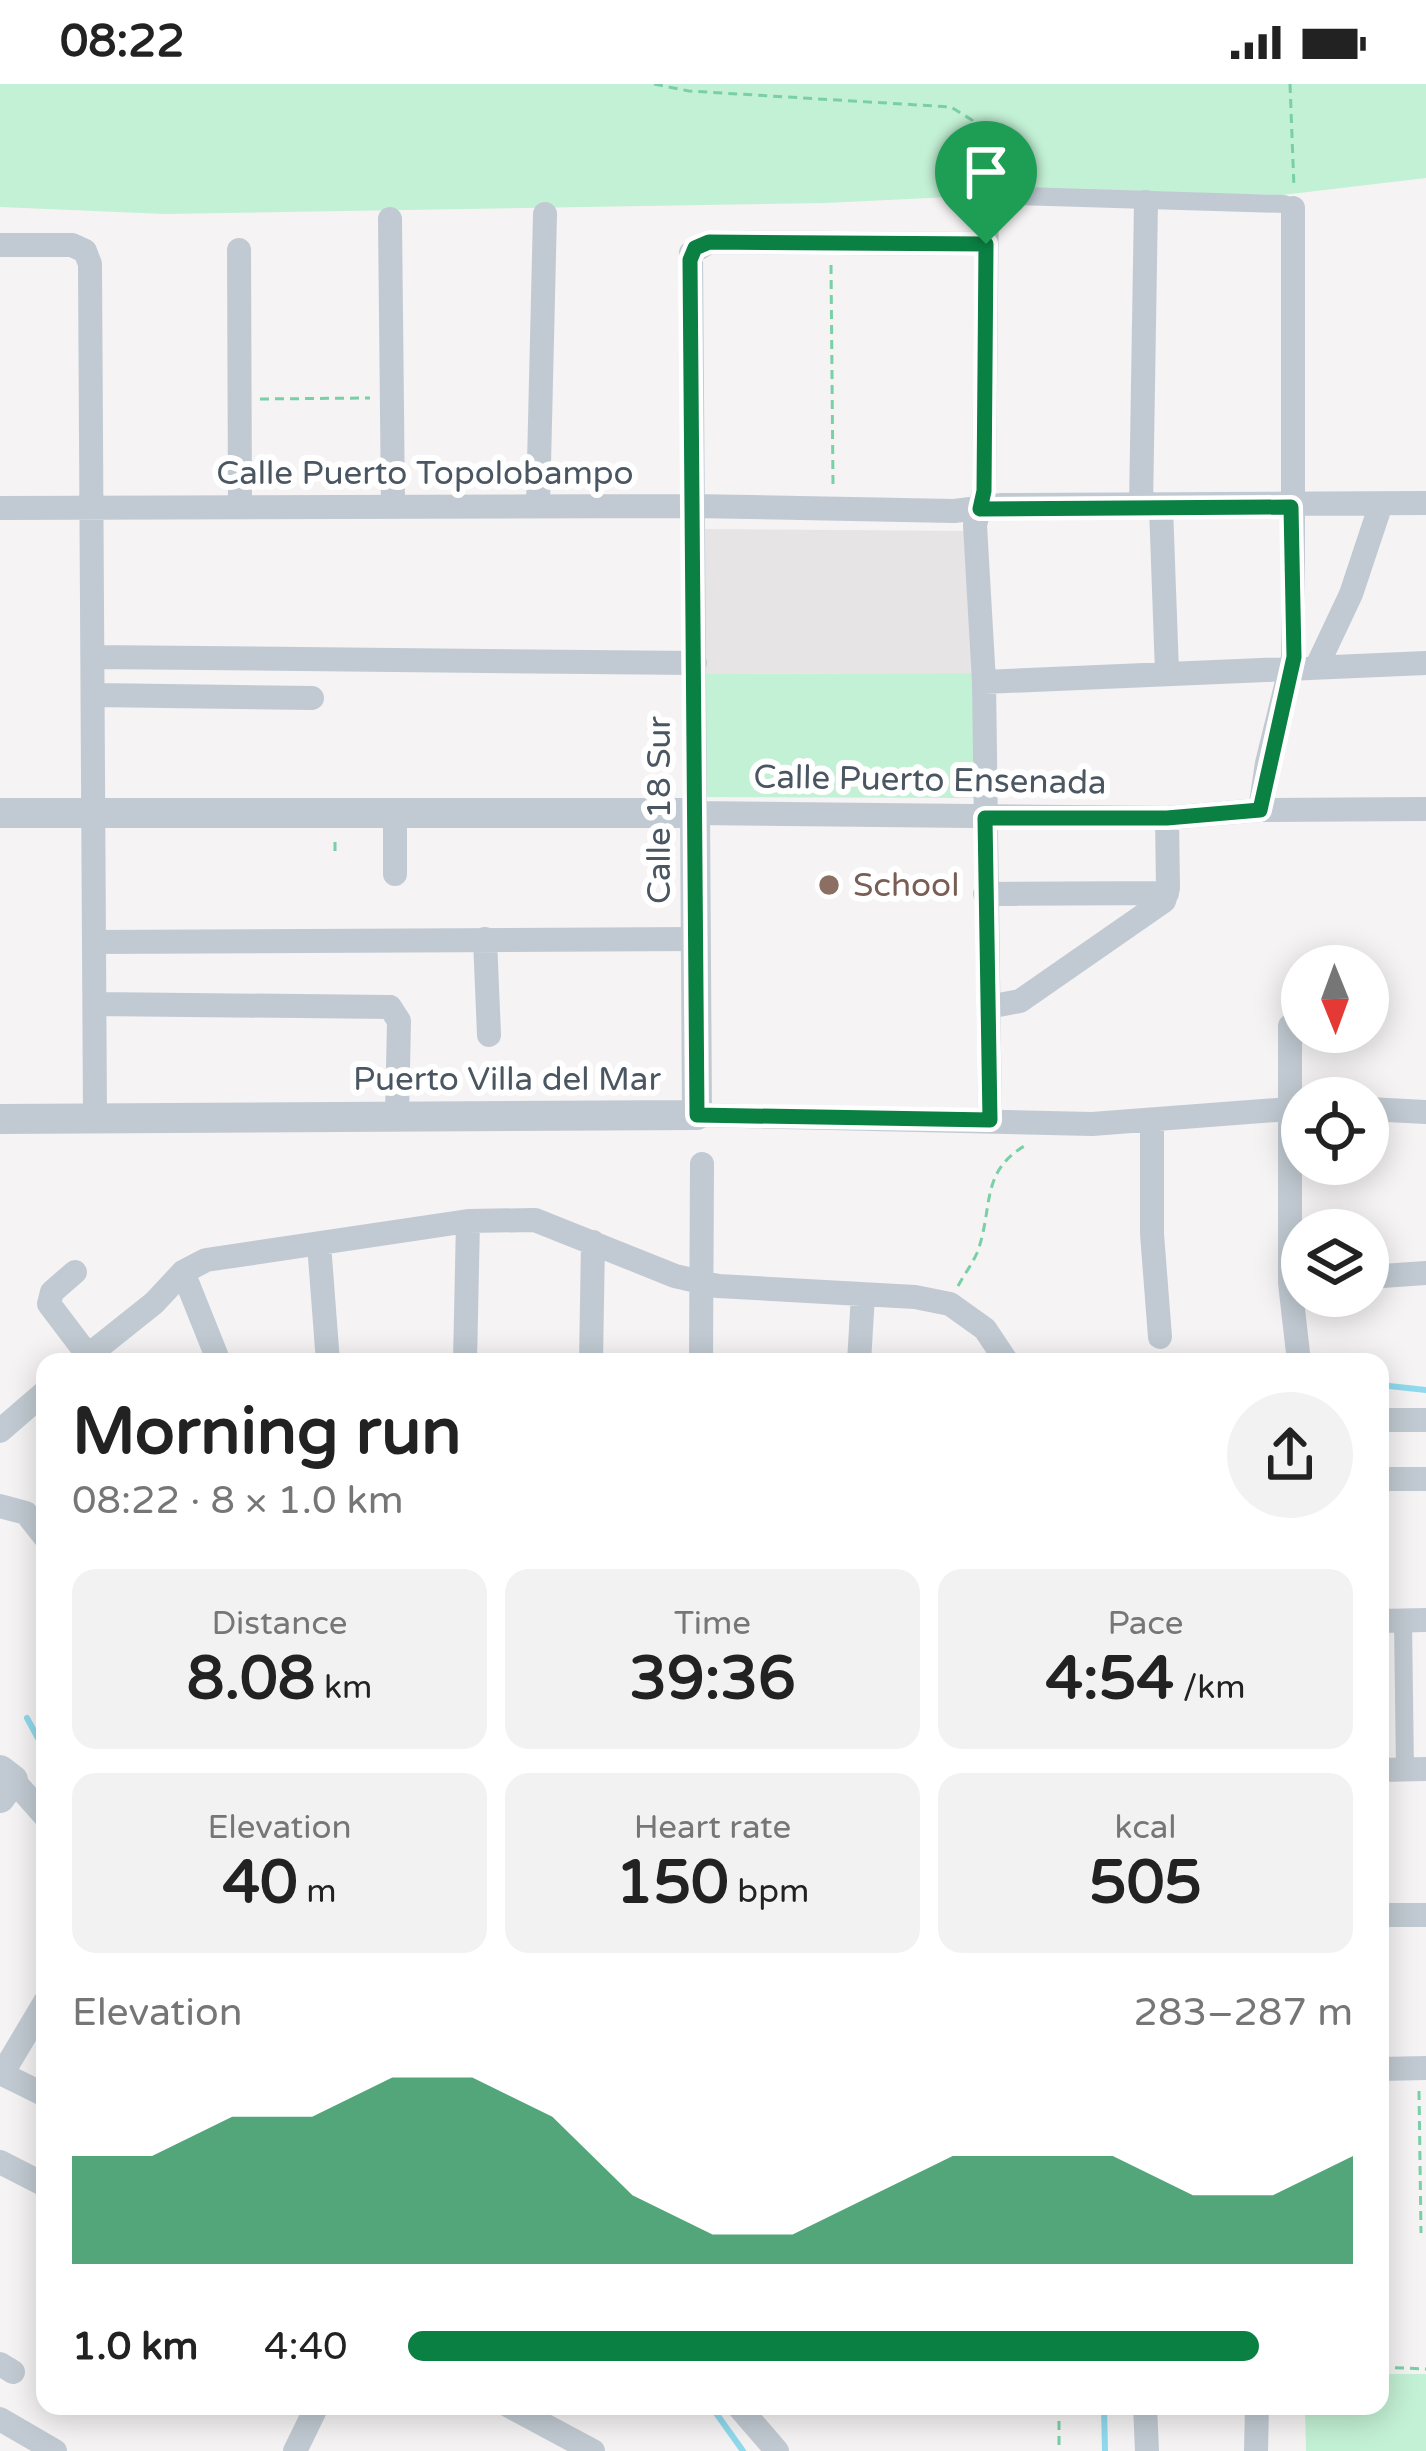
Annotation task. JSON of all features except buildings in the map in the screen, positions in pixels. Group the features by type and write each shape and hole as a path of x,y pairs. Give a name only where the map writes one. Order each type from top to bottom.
{"street":[{"path":"990,1120 984,682 975,525 984,491 987,195 1293,208 1292,669 1260,810"},
{"path":"1146,202 1151,507 1167,672"},
{"path":"538,505 545,214"},
{"path":"390,219 393,506"},
{"name":"Calle 18 Sur","path":"697,1115 692,254 709,242 831,243"},
{"path":"831,243 986,244"},
{"path":"0,245 72,245 85,251 90,264 94,1118"},
{"path":"239,250 240,506"},
{"path":"1426,483 1426,503"},
{"name":"Calle Puerto Topolobampo","path":"0,508 538,505 834,510 1426,503"},
{"path":"1318,664 1351,594 1381,504"},
{"path":"95,657 695,663"},
{"path":"984,682 1318,664 1426,663"},
{"path":"95,695 312,698"},
{"name":"Calle Puerto Ensenada","path":"0,812 1167,818 1260,810 1426,809"},
{"path":"395,811 395,874"},
{"path":"988,1007 1020,1001 1154,909 1167,893 1167,818"},
{"path":"985,895 1167,893"},
{"path":"485,939 489,1035"},
{"path":"95,942 696,939"},
{"path":"96,1004 390,1007 399,1021 397,1115"},
{"name":"Puerto Villa del Mar","path":"0,1119 697,1115 1040,1124 1152,1122 1281,1110"},
{"path":"1389,1110 1426,1112"},
{"path":"1152,1122 1152,1234 1160,1336"},
{"path":"701,1164 701,1353"},
{"path":"95,1353 183,1272 206,1260 468,1222 535,1220 702,1283 950,1304 985,1329 1001,1353"},
{"path":"465,1353 468,1222"},
{"path":"592,1353 593,1242"},
{"path":"319,1244 327,1353"},
{"path":"75,1272 52,1292 49,1304 82,1353"},
{"path":"183,1272 215,1353"},
{"path":"1389,1276 1426,1273"},
{"path":"859,1353 862,1295"},
{"path":"1297,1317 1299,1353"},
{"path":"0,1431 36,1400"},
{"path":"1389,1420 1426,1420"},
{"path":"1389,1478 1426,1479"},
{"path":"0,1506 26,1513 36,1526"},
{"path":"1403,1621 1404,1770"},
{"path":"4,1783 36,1809"},
{"path":"1389,1915 1426,1915"},
{"path":"36,2017 1,2074 36,2092"},
{"path":"1389,2068 1422,2068"},
{"path":"0,2162 36,2180"},
{"path":"305,2448 314,2415"},
{"path":"526,2415 593,2451"},
{"path":"746,2415 777,2451"},
{"path":"1145,2415 1147,2451"},
{"path":"1256,2451 1257,2415"},
{"path":"0,2419 55,2451"}],"path":[{"path":"654,84 757,96 950,107 972,120 987,195"},
{"path":"1290,84 1293,208"},
{"path":"831,243 834,510"},
{"path":"240,400 392,398"},
{"path":"950,1304 976,1255 995,1170 1005,1157 1030,1142 1040,1124"},
{"path":"1421,2233 1422,2068"},
{"path":"1389,2367 1426,2369"},
{"path":"1059,2415 1059,2451"}],"shaded area":[{"path":"704,529 977,531 977,673 701,674"}],"green space":[{"path":"0,84 1426,84 1426,178 1282,195 1053,192 825,203 165,214 0,207"},
{"path":"977,673 975,798 698,797 701,674"},
{"path":"1389,2374 1426,2374 1426,2451 1306,2451 1305,2415 1389,2415"}],"waterway":[{"path":"1389,1386 1426,1390"},
{"path":"27,1718 36,1734"},
{"path":"717,2415 743,2451"},
{"path":"1104,2415 1105,2451"}],"place":[{"name":"School","path":"829,885"}],"route":[{"path":"709,242 986,244 980,509 1291,507 1294,657 1260,810 1167,818 985,818 990,1120 697,1115 690,260 699,244 709,242"}]}
